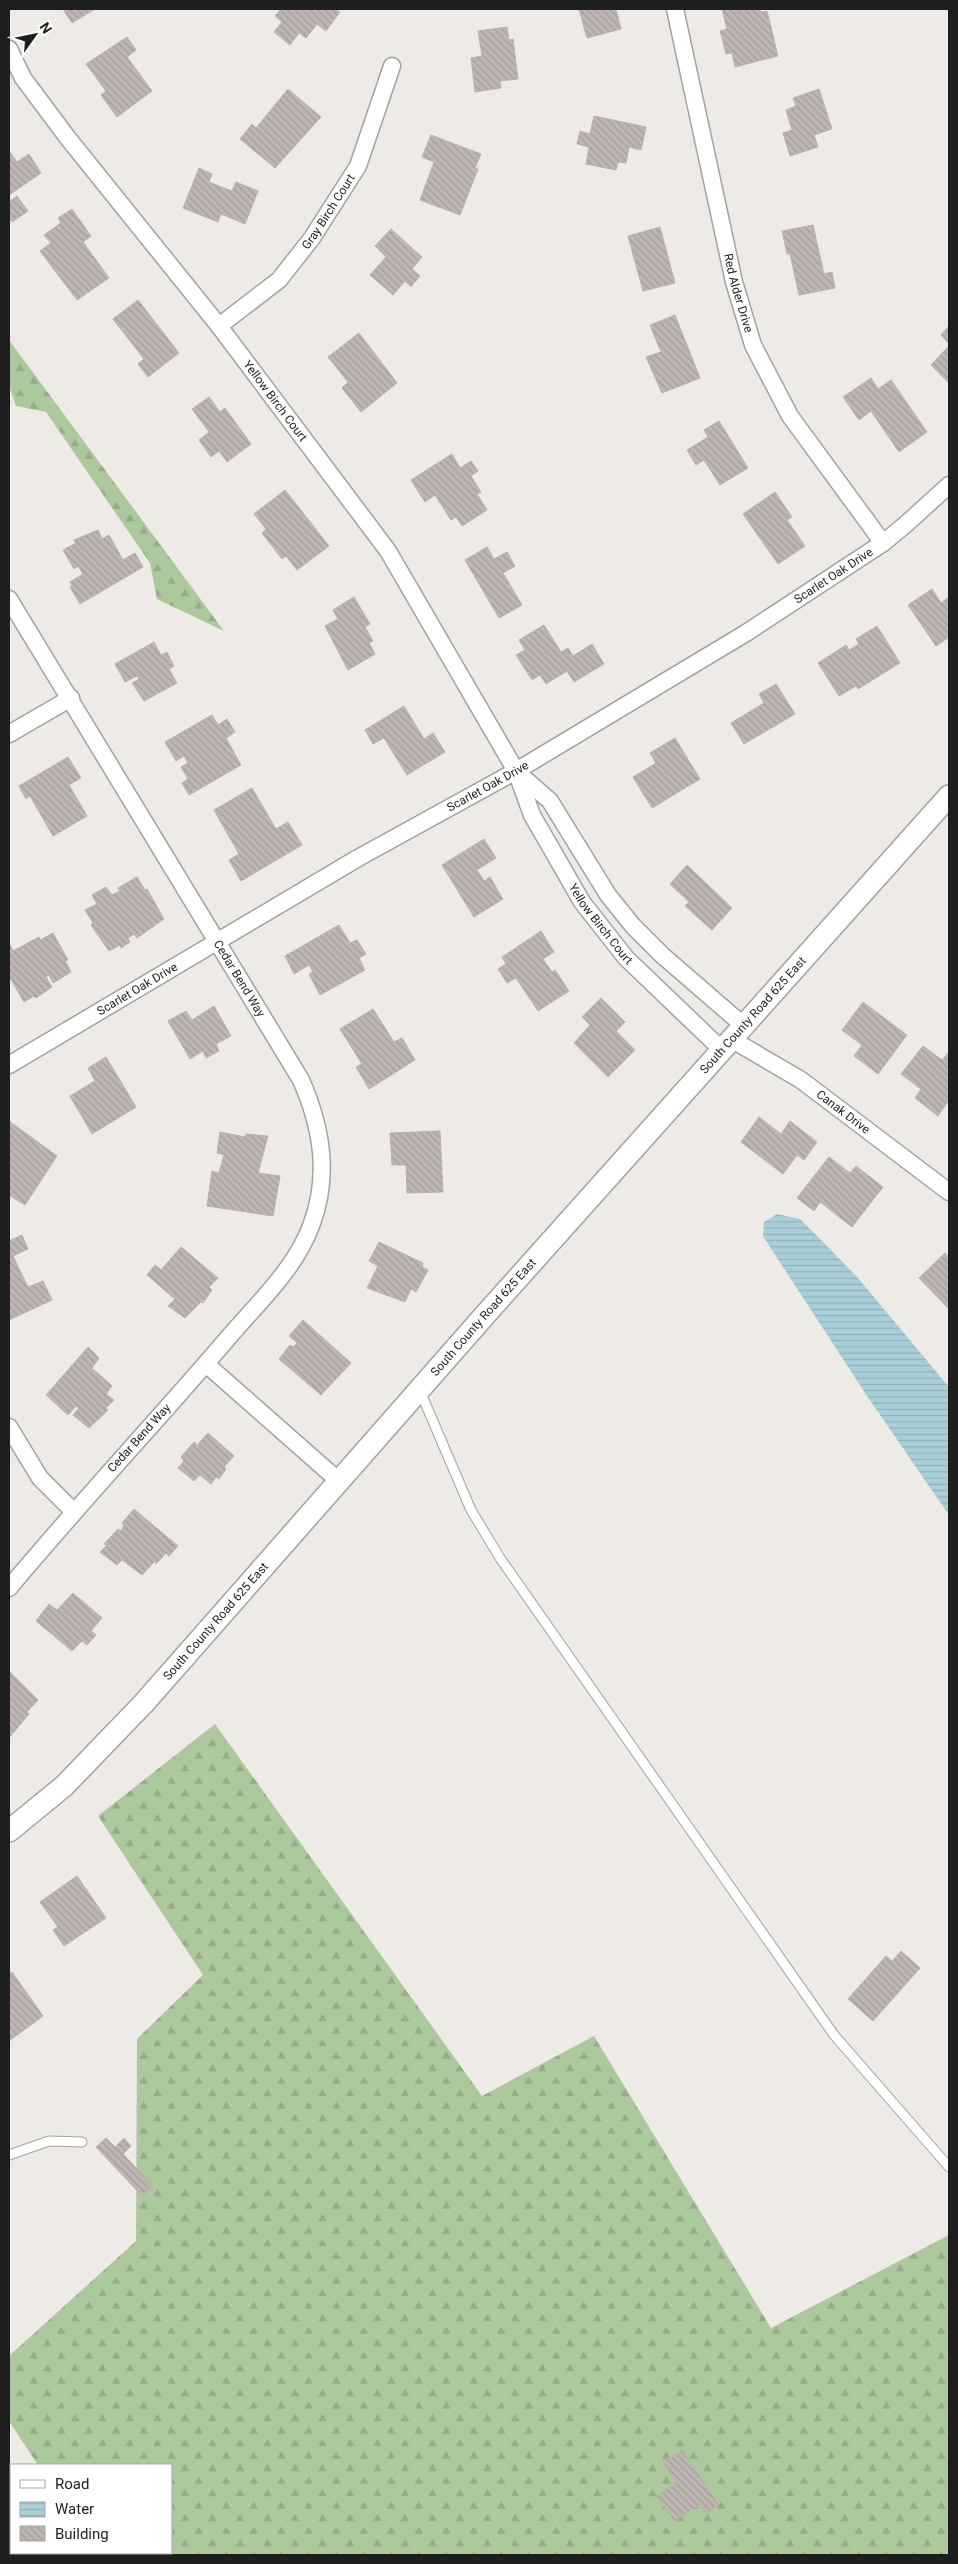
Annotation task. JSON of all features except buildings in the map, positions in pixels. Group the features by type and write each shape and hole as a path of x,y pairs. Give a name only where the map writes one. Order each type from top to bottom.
{"street":[{"name":"Red Alder Drive","path":"675,9 734,282 754,345 790,416 883,543"},
{"name":"Yellow Birch Court","path":"9,49 23,78 67,137 219,326 388,551 516,771 532,816 582,902 626,958 732,1038"},
{"name":"Gray Birch Court","path":"219,326 279,280 312,238 358,166 392,66"},
{"name":"Scarlet Oak Drive","path":"9,1065 218,943 358,858 516,771 746,633 883,543 905,526 949,484"},
{"name":"Cedar Bend Way","path":"9,599 301,1080 315,1115 321,1138 323,1168 320,1198 311,1228 297,1255 206,1364 73,1511 9,1588"},
{"path":"9,734 70,698"},
{"name":"Yellow Birch Court","path":"516,771 550,801 608,895 732,1038"},
{"name":"South County Road 625 East","path":"9,1831 64,1786 138,1710 732,1038 949,796"},
{"name":"Canak Drive","path":"732,1038 801,1080 949,1192"},
{"path":"206,1364 340,1482"},
{"path":"9,1427 40,1478 73,1511"}],"lane":[{"path":"420,1391 471,1510 500,1558 834,2035 949,2167"},
{"path":"9,2155 49,2141 82,2142"}],"green space":[{"path":"9,340 224,631 157,599 150,563 46,412 16,406 9,386"},
{"path":"215,1724 482,2096 594,2036 771,2328 949,2235 949,2555 53,2555 172,2554 172,2464 37,2464 9,2421 9,2356 136,2241 137,2039 203,1975 98,1816"}],"water":[{"path":"777,1214 800,1219 824,1243 858,1278 949,1387 949,1515 865,1393 763,1236 764,1222"}]}
